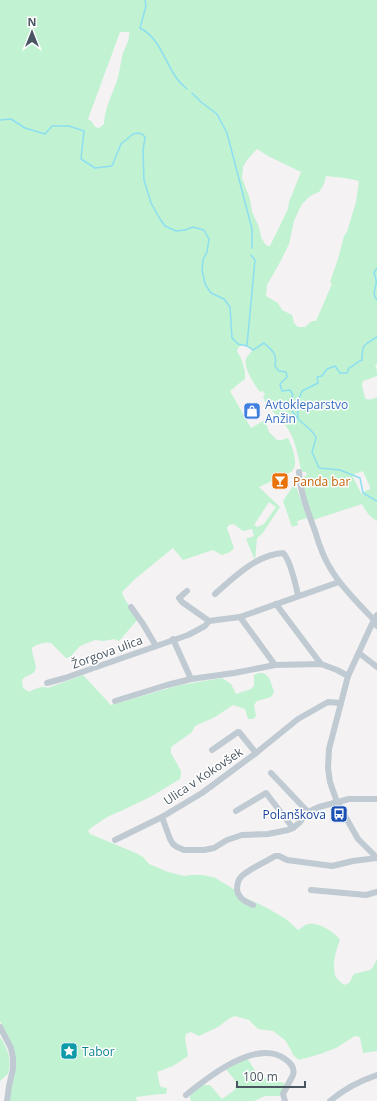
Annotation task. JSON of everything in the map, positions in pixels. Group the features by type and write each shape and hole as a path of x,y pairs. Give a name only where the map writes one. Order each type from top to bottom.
{"street":[{"path":"299,472 299,482 302,492 327,562 339,582 376,620 348,676 330,741 328,768 330,782 337,802 358,840 377,858"},
{"path":"215,594 253,563 282,553 286,556 298,595"},
{"name":"Žorgova ulica","path":"47,683 173,640 200,629 209,622 240,617 298,595 339,582"},
{"path":"187,591 179,598 182,602 209,622"},
{"path":"276,604 321,664"},
{"path":"131,607 156,646"},
{"path":"240,617 275,665"},
{"path":"173,640 192,679"},
{"path":"359,653 377,667"},
{"path":"115,701 192,679 275,665 321,664 348,676"},
{"name":"Ulica v Kokovšek","path":"115,840 162,817 202,794 310,712 328,702 341,703"},
{"name":"Ulica v Kokovšek","path":"212,750 239,732 256,753"},
{"path":"271,773 308,812"},
{"path":"236,810 266,793 292,828 299,823 308,812 319,807 349,798 377,799"},
{"name":"Ulica v Kokovšek","path":"162,817 173,844 184,850 204,850 214,848 227,840 242,835 268,834 292,828"},
{"path":"253,905 245,902 239,895 237,888 240,877 275,856 279,856 287,860 332,866 354,860 377,858"},
{"path":"311,890 366,896 377,892"},
{"path":"0,1027 11,1048 13,1058 13,1068 7,1101"},
{"path":"186,1095 225,1066 246,1057 265,1053 280,1056 290,1063 293,1068 293,1075 283,1094 285,1101"},
{"path":"330,1101 354,1084 377,1075"}],"green space":[{"path":"0,0 377,0 377,364 375,365 377,369 377,376 363,381 362,385 366,399 370,400 377,397 377,521 368,514 362,504 313,520 305,497 302,478 307,475 306,472 301,470 292,436 286,426 268,405 263,397 265,394 263,391 260,392 250,376 246,367 246,358 252,351 249,347 242,345 237,351 245,372 245,379 230,391 251,428 265,420 269,432 277,440 288,438 295,461 294,469 291,472 259,487 280,507 262,534 257,538 255,560 246,539 254,536 252,529 243,531 234,524 229,525 227,528 234,548 230,552 222,555 213,550 183,560 173,548 135,579 122,592 124,598 138,619 119,641 114,639 104,641 95,640 80,646 70,657 66,658 51,643 36,645 32,648 36,668 35,671 22,680 23,688 29,692 40,687 48,688 83,675 111,705 180,685 222,678 231,684 236,694 251,689 254,686 254,675 263,673 268,677 274,692 271,697 257,701 254,705 256,716 253,719 248,719 245,709 233,705 215,717 195,726 192,732 171,747 171,753 181,771 180,779 152,796 108,817 88,831 90,834 136,853 143,857 149,864 168,872 184,876 203,875 216,878 244,897 286,919 298,930 309,924 326,928 340,940 335,957 334,971 337,978 344,985 349,983 354,974 370,970 377,959 377,1051 363,1053 360,1037 355,1036 336,1048 299,1060 293,1055 285,1040 273,1031 258,1029 249,1020 235,1016 218,1027 199,1036 191,1032 186,1034 185,1039 188,1056 173,1066 157,1072 161,1087 167,1088 166,1094 136,1097 137,1101 8,1101 13,1046 0,1021","holes":["120,32 129,32 118,77 104,118 104,124 99,128 95,127 88,119","257,149 301,172 289,202 288,209 270,246 265,244 261,237 242,178 243,167","326,176 359,181 356,202 330,282 332,284 316,321 312,321 305,327 298,327 294,323 292,315 282,310 278,303 266,296 267,285 289,244 294,221 302,204 309,197 319,192 324,184","363,471 370,489 365,491 362,495 352,475","269,502 276,507 264,524 257,527 254,525"]},
{"path":"295,483 307,518 297,521 298,525 292,527 283,501"},
{"path":"0,1037 7,1050 10,1064 8,1074 0,1081"},
{"path":"247,1058 258,1075 284,1083 286,1086 280,1096 265,1096 254,1101 191,1101 189,1094 203,1083 205,1085 210,1085 222,1099 236,1089 237,1083 225,1068"}],"waterway":[{"path":"145,0 146,6 140,28 153,38 162,51 173,73 187,89"},
{"path":"192,93 217,114 227,133 252,229 252,248"},
{"path":"0,120 11,119 25,128 45,134 52,126 69,126 84,131 81,159 95,168 112,166 121,144 133,134 138,133 145,137 143,151 144,180 151,203 165,226 176,231 193,227 204,230 209,239 207,252 203,260 202,270 205,284 211,293 224,299 230,307 232,338 238,344 247,346 253,350 264,343 272,350 275,355 275,366 279,371 286,372 287,377 280,384 282,391 290,390 293,395 289,404 292,410 316,438 312,452 319,468 340,470 360,478 363,493 377,501"},
{"path":"247,345 255,260 251,255"},
{"path":"377,268 374,273 376,281 374,294 377,300"},
{"path":"298,417 297,404 302,391 318,383 317,377 322,376 327,369 335,366 340,373 347,373 349,368 362,360 363,348 377,337"}],"place":[{"name":"Avtokleparstvo Anžin","path":"252,411"},
{"name":"Panda bar","path":"280,481"},
{"name":"Polanškova","path":"339,814"},
{"name":"Tabor","path":"69,1051"}]}
